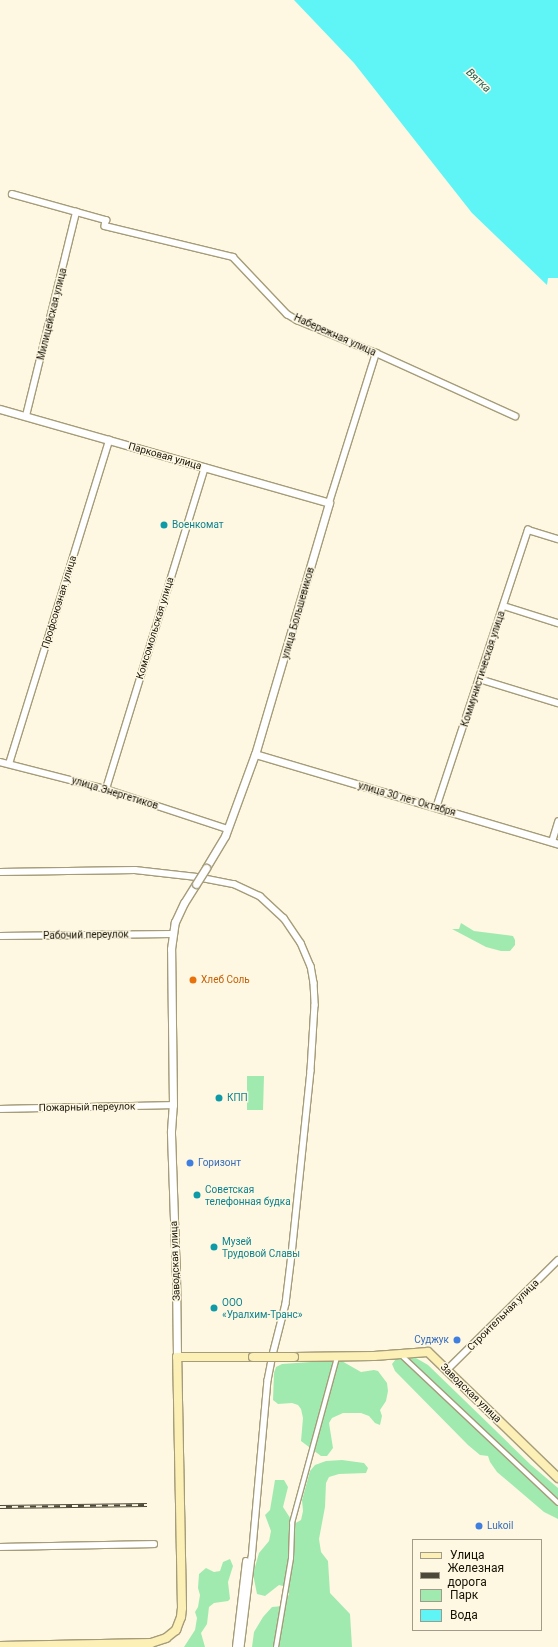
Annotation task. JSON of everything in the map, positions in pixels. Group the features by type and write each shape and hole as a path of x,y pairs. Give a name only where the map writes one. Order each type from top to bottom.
{"main road":[{"name":"Заводская улица","path":"0,1646 144,1644 166,1638 176,1630 179,1624 182,1608 177,1358 337,1357 428,1352 558,1478"}],"street":[{"name":"Набережная улица","path":"12,194 106,220 105,226 233,257 287,314 306,324 376,353 515,416"},
{"name":"Милицейская улица","path":"26,416 76,212"},
{"name":"улица Большевиков","path":"196,884 228,829 255,754 329,503 376,353"},
{"name":"Парковая улица","path":"0,409 329,503"},
{"name":"Профсоюзная улица","path":"9,764 109,440"},
{"name":"Комсомольская улица","path":"106,789 205,468"},
{"name":"Коммунистическая улица","path":"436,808 528,530 558,539"},
{"path":"504,606 558,623"},
{"path":"479,679 558,703"},
{"name":"улица 30 лет Октября","path":"255,754 555,843"},
{"name":"улица Энергетиков","path":"0,762 106,789 228,829"},
{"path":"555,843 558,822"},
{"path":"0,872 135,870 197,877 234,884 260,896 284,918 301,944 311,966 314,982 315,1005 311,1071 294,1239 286,1304 268,1380 252,1558 241,1647"},
{"name":"Заводская улица","path":"177,1358 171,1131 173,1105 172,934 182,906 196,884"},
{"name":"Рабочий переулок","path":"0,936 172,934"},
{"name":"Пожарный переулок","path":"0,1109 173,1105"},
{"name":"Строительная улица","path":"447,1370 558,1260"},
{"path":"400,1354 558,1503"},
{"path":"276,1647 291,1558 292,1523 337,1357"},
{"path":"0,1547 154,1544"},
{"path":"237,1647 246,1562"},
{"path":"237,1647 245,1611"}],"green space":[{"path":"461,923 474,931 513,936 515,945 510,951 501,951 486,947 452,929 459,929"},
{"path":"247,1076 264,1076 263,1110 247,1110"},
{"path":"416,1358 428,1365 531,1465 558,1488 558,1519 544,1512 497,1472 488,1456 480,1455 468,1445 395,1371 392,1364 396,1359"},
{"path":"340,1360 361,1372 374,1370 378,1371 387,1383 388,1391 386,1401 380,1410 382,1416 380,1425 375,1423 369,1416 361,1413 343,1413 332,1418 329,1423 333,1448 327,1456 321,1456 301,1441 303,1418 301,1409 298,1405 292,1403 278,1404 273,1400 274,1373 276,1367 282,1364"},
{"path":"342,1460 364,1463 368,1468 366,1473 339,1474 329,1477 326,1483 325,1507 319,1539 321,1552 328,1561 330,1593 350,1614 352,1647 252,1647 254,1632 263,1617 272,1607 283,1606 289,1594 287,1587 279,1585 265,1596 257,1594 253,1574 259,1553 269,1541 271,1531 265,1515 270,1510 275,1480 284,1480 288,1487 283,1507 294,1524 301,1520 303,1511 302,1500 310,1471 315,1465 326,1461"},
{"path":"230,1559 233,1566 228,1582 230,1599 228,1601 214,1603 209,1607 207,1624 201,1633 205,1647 184,1647 195,1630 197,1618 195,1612 198,1607 200,1595 198,1588 199,1574 206,1568 214,1572 220,1571 223,1562"}],"water":[{"name":"Вятка","path":"294,0 558,0 558,278 548,278 547,285 472,213 354,63"}],"railway":[{"path":"0,1507 147,1505"}],"place":[{"name":"Военкомат","path":"164,525"},
{"name":"Хлеб Соль","path":"193,980"},
{"name":"КПП","path":"219,1098"},
{"name":"Горизонт","path":"190,1163"},
{"name":"Советская телефонная будка","path":"197,1195"},
{"name":"Музей Трудовой Славы","path":"214,1247"},
{"name":"ООО «Уралхим-Транс»","path":"214,1308"},
{"name":"Суджук","path":"457,1340"},
{"name":"Lukoil","path":"479,1526"}]}
